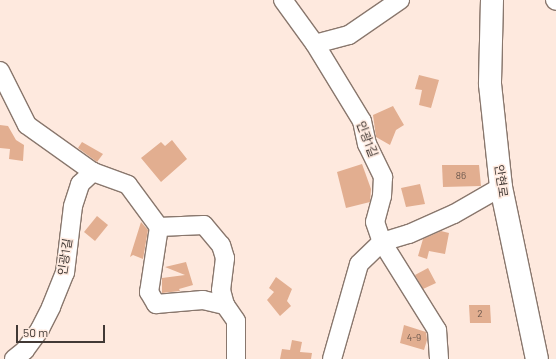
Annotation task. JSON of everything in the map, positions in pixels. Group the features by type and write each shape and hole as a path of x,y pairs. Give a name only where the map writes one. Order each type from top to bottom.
{"main road":[{"name":"안현로","path":"492,0 490,84 501,187 533,355"}],"street":[{"name":"인광1길","path":"283,0 315,44 362,121 367,144 383,177 382,196 375,222 382,242 437,330 439,359"},
{"path":"315,44 349,34 400,0"},
{"path":"0,71 0,74 27,125 93,172 128,185 159,227 149,292 156,304 203,300 224,305"},
{"name":"인광1길","path":"14,359 25,350 40,329 52,307 65,273 73,206 80,184 93,172"},
{"path":"332,359 359,264 382,242 409,234 454,214 501,187"},
{"path":"159,227 204,225 221,245 225,258 221,290 224,305 236,321 236,359"}],"building":[{"path":"419,75 439,80 431,108 419,105 422,90 415,89"},
{"path":"393,106 404,125 396,130 390,145 376,137 373,115"},
{"path":"0,125 8,126 16,140 24,145 23,161 9,159 10,149 0,148"},
{"path":"172,140 187,159 161,182 141,158 161,142 165,146"},
{"path":"82,142 103,154 97,162 78,148"},
{"path":"362,164 371,189 370,202 346,208 337,172"},
{"path":"442,165 479,165 481,186 443,187"},
{"path":"420,184 425,204 406,207 401,188"},
{"path":"97,216 108,225 95,241 84,232"},
{"path":"141,222 148,230 143,259 133,255 130,257"},
{"path":"441,231 449,233 445,254 429,251 427,259 418,256 423,239"},
{"path":"186,262 193,285 179,289 180,291 162,293 162,278 185,275 165,267"},
{"path":"428,268 436,283 423,289 415,275"},
{"path":"276,277 292,289 287,301 291,306 280,316 267,300 274,292 269,288"},
{"path":"469,305 490,305 491,323 470,323"},
{"path":"404,325 426,332 427,340 424,350 400,343"},
{"path":"292,340 302,342 300,352 312,353 311,359 280,359 282,349 290,350"}]}
